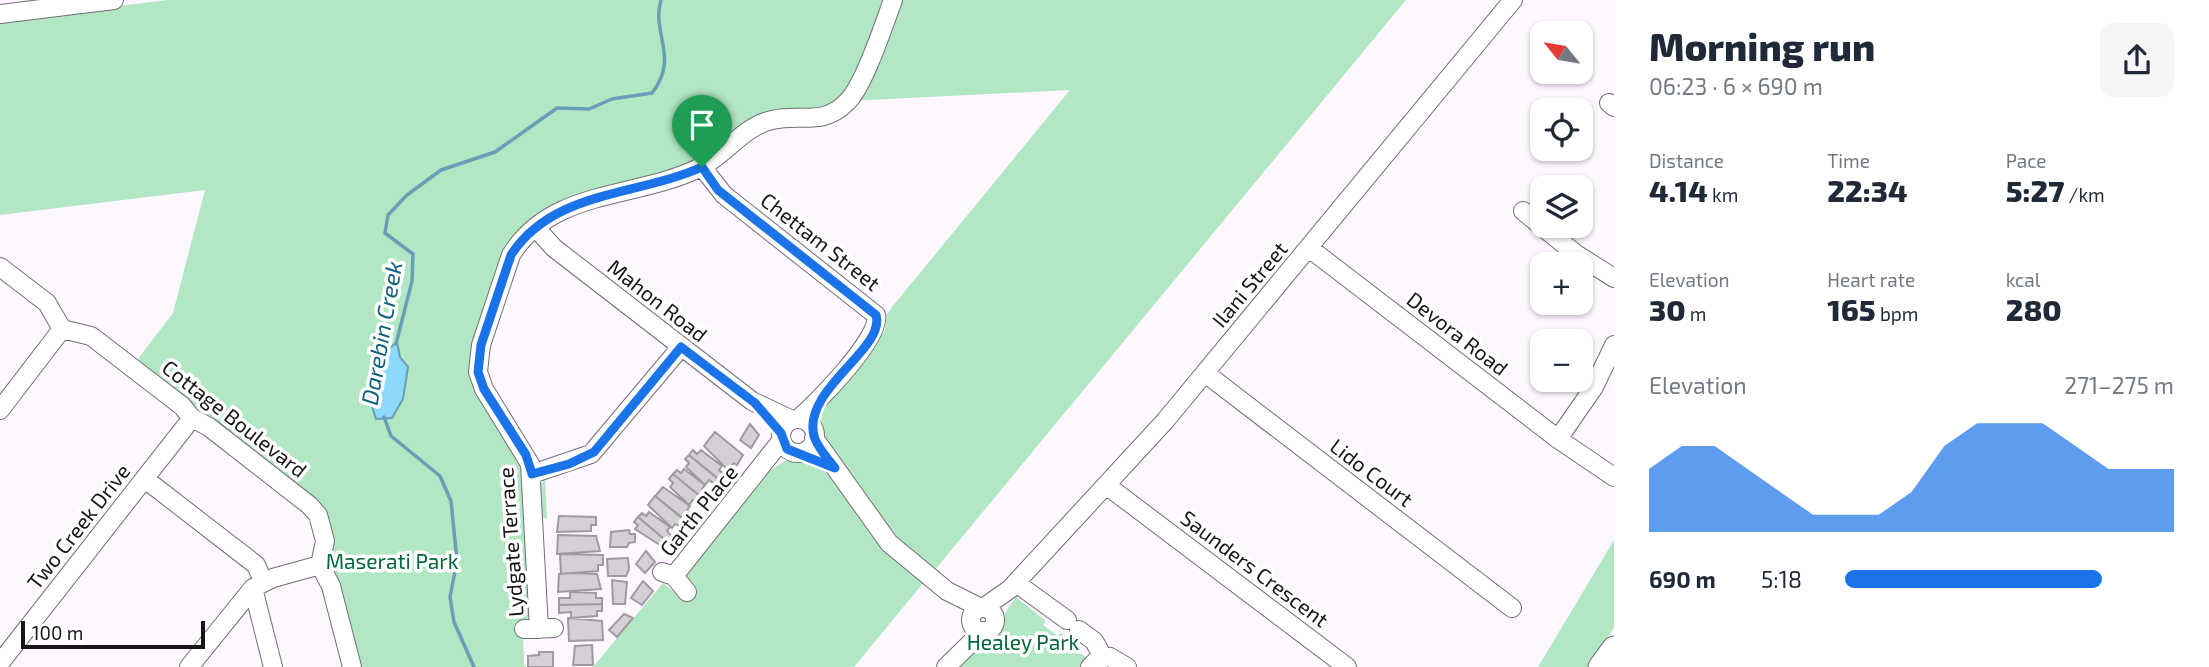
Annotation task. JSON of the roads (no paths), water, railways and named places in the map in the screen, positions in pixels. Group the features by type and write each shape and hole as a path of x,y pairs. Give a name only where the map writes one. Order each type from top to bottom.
{"main road":[{"path":"1600,667 1614,648"}],"street":[{"path":"0,14 114,0"},
{"name":"Lydgate Terrace","path":"539,629 532,474 526,455 481,384 477,364 511,255 537,229 572,205 683,175 702,167 746,133 771,120 825,118 849,101 869,61 893,0"},
{"name":"Ilani Street","path":"949,664 981,618 1110,481 1205,373 1513,0"},
{"name":"Chettam Street","path":"702,167 718,190 876,315 874,332 796,435"},
{"path":"1523,211 1576,254 1614,278"},
{"name":"Mahon Road","path":"537,229 554,248 835,468 889,543 981,618"},
{"name":"Devora Road","path":"1309,248 1558,439 1614,477"},
{"path":"0,267 47,303 62,329 0,410"},
{"name":"Cottage Boulevard","path":"62,329 91,336 182,406 192,418 209,427 314,509 325,541 320,565 331,586 352,667"},
{"path":"1558,439 1594,387 1614,345"},
{"path":"532,474 569,464 594,452 681,347"},
{"name":"Lido Court","path":"1205,373 1512,608"},
{"name":"Two Creek Drive","path":"0,663 6,642 145,479 192,418"},
{"name":"Garth Place","path":"687,592 668,574 758,473 796,435"},
{"path":"145,479 256,565 273,667"},
{"name":"Saunders Crescent","path":"1110,481 1135,504 1347,667"},
{"path":"189,667 258,585 320,565"},
{"path":"1013,586 1094,641 1097,662 1115,658 1127,667"}],"water":[{"path":"397,342 400,357 408,367 403,399 392,418 376,419 371,397 373,377 381,358"}],"waterway":[{"name":"Darebin Creek","path":"396,344 412,281 413,254 385,233 388,215 407,195 441,170 495,152 557,108 589,109 612,99 652,93 664,68 665,57 659,24 661,0"},
{"name":"Darebin Creek","path":"384,417 391,436 440,476 451,501 457,561 450,597 454,622 474,667"}],"park label":[{"name":"Maserati Park","path":"392,560"},
{"name":"Healey Park","path":"1023,641"}]}
